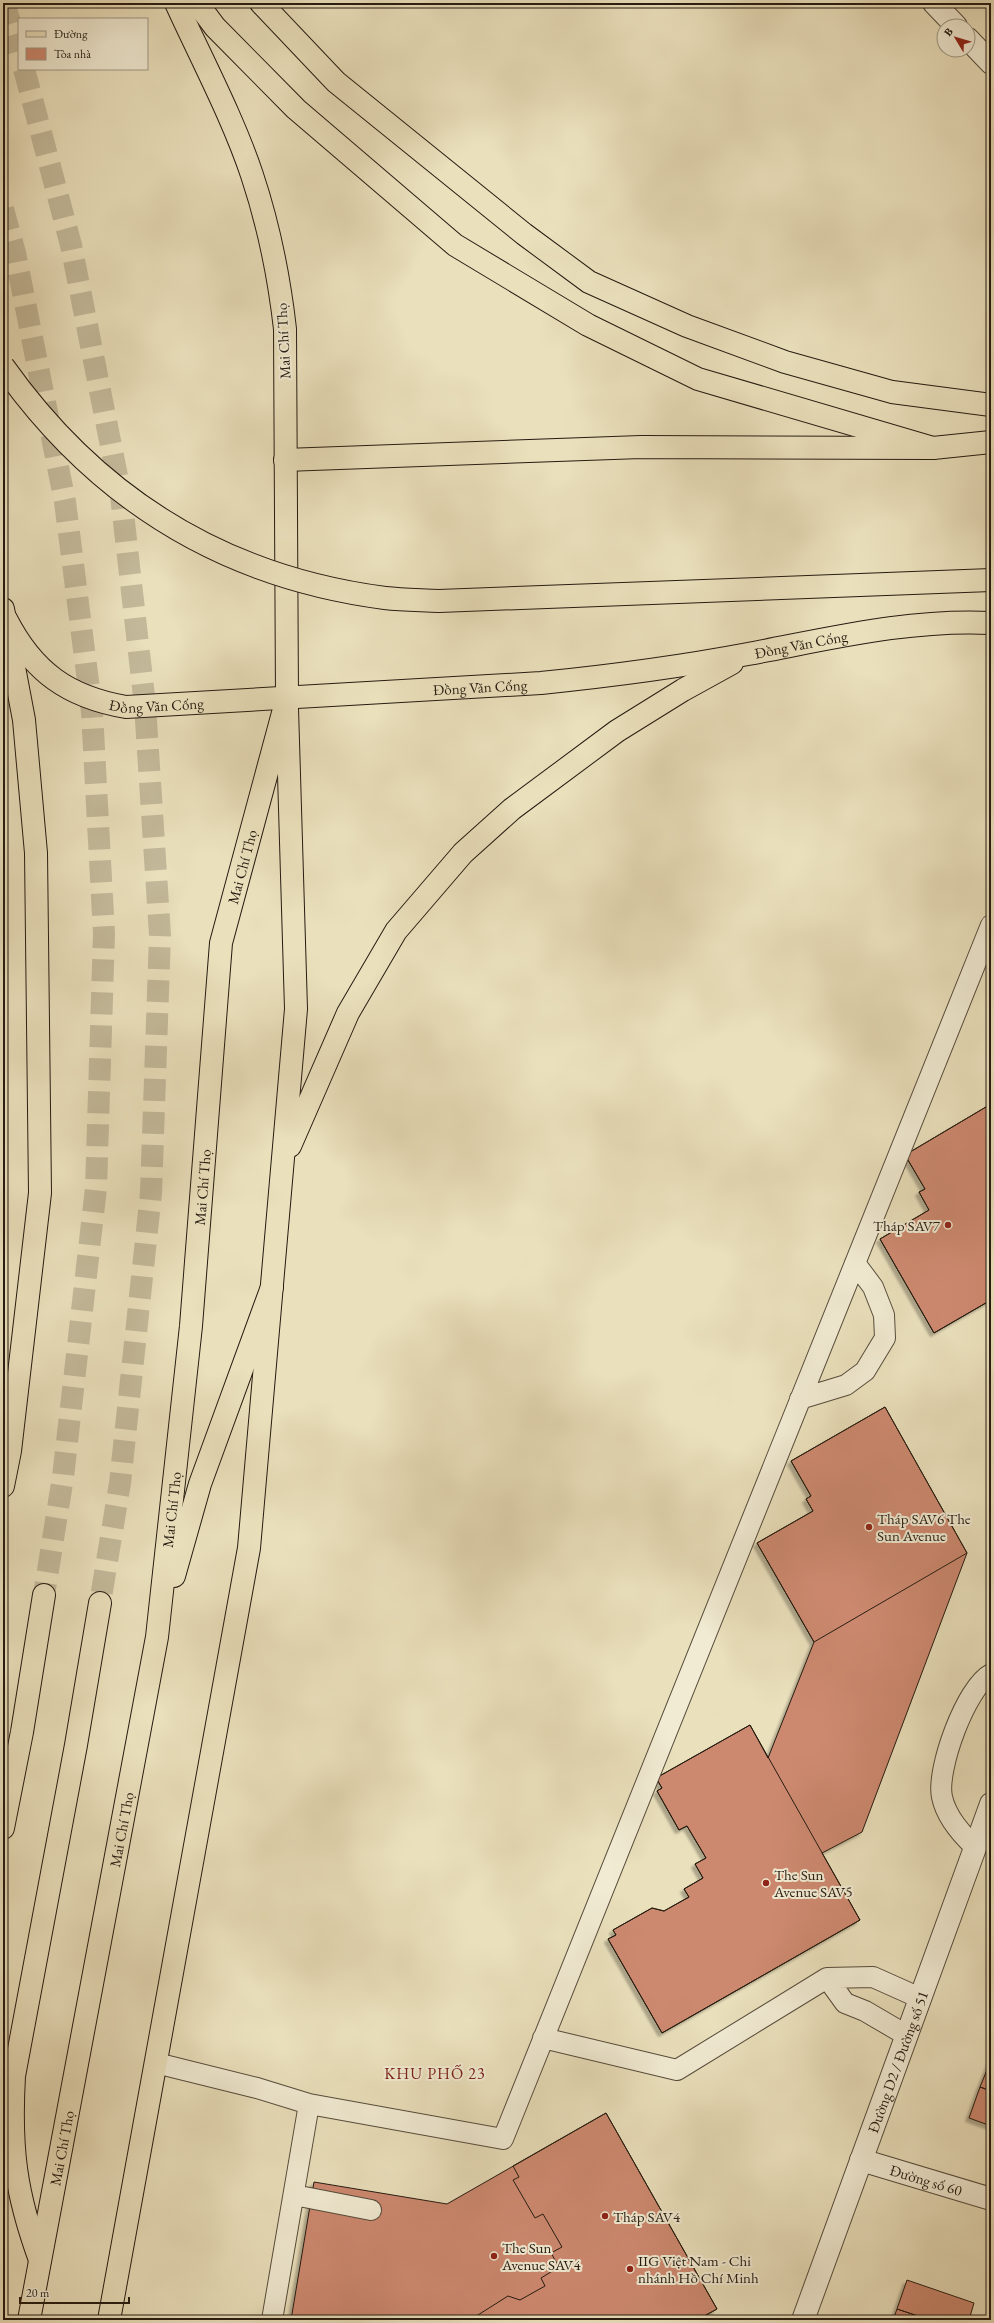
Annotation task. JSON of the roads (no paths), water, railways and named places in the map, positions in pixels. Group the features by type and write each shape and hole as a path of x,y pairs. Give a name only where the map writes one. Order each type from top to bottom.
{"main road":[{"name":"Mai Chí Thọ","path":"109,2320 248,1548 296,1009 287,698 284,329 279,278 268,227 252,174 176,3"},
{"path":"197,3 215,27 296,109 455,245 588,325 698,378 933,448"},
{"path":"261,3 336,82 524,234 589,282 688,326 785,362 892,392 991,405"},
{"path":"3,366 26,398 60,438 98,474 138,505 184,534 231,557 281,576 333,589 386,598 439,601 991,580"},
{"path":"285,460 641,447 933,448 991,442"},
{"path":"3,1486 10,1443 40,1193 36,853 24,720 4,612"},
{"name":"Đồng Văn Cống","path":"4,612 16,639 32,661 53,679 75,693 100,702 126,707 153,707 541,683 609,676 750,654 871,630 920,625 991,624"},
{"path":"282,1164 348,1013 396,931 462,853 512,809 617,731 682,690 750,654"},
{"name":"Mai Chí Thọ","path":"29,2320 157,1637 191,1326 221,943 287,698"},
{"path":"157,1637 200,1484 272,1287"},
{"path":"3,1828 22,1732 44,1595"},
{"path":"40,2260 27,2222 14,2162 12,2119 14,2076 76,1745 100,1603"}],"street":[{"path":"934,3 948,18"},
{"path":"976,47 991,63"},
{"name":"Đường D2 / Đường số 51","path":"803,2320 991,1804"},
{"name":"Đường số 60","path":"861,2160 991,2200"}],"lane":[{"path":"156,2063 257,2088 309,2104 503,2139 991,925"},
{"path":"800,1399 846,1385 865,1371 885,1338 884,1315 873,1287 855,1263"},
{"path":"975,1847 959,1833 942,1797 944,1761 968,1698 991,1674"},
{"path":"544,2038 677,2070 827,1978 873,1977 920,1998"},
{"path":"827,1978 845,2003 865,2011 906,2036"},
{"path":"272,2320 309,2104"},
{"path":"294,2196 371,2210"}],"tunnel":[{"path":"4,3 18,48"},
{"path":"24,70 71,245 121,496 145,705 160,935 151,1193 120,1483 100,1603"},
{"path":"3,209 15,253 65,502 92,712 104,934 96,1188 63,1477 44,1595"}],"place":[{"name":"Tháp SAV7","path":"948,1225"},
{"name":"Tháp SAV6 The Sun Avenue","path":"869,1527"},
{"name":"The Sun Avenue SAV5","path":"766,1883"},
{"name":"Tháp SAV4","path":"605,2216"},
{"name":"The Sun Avenue SAV4","path":"494,2256"},
{"name":"IIG Việt Nam - Chi nhánh Hồ Chí Minh","path":"630,2269"}],"district":[{"name":"KHU PHỐ 23","path":"435,2073"}]}
